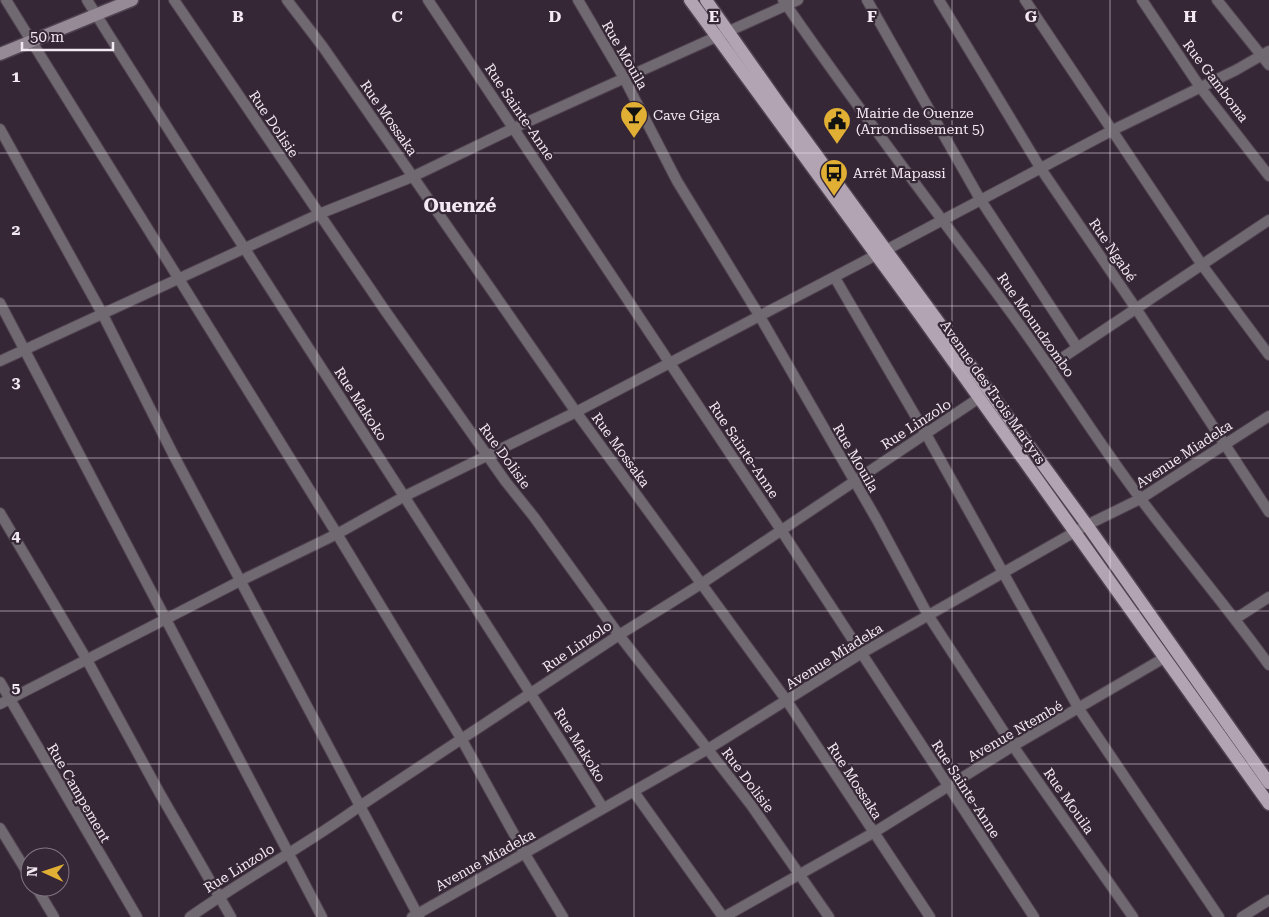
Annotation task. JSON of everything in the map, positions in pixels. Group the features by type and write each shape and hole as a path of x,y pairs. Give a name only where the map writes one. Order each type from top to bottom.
{"main road":[{"path":"0,54 132,0"},
{"name":"Avenue des Trois Martyrs","path":"690,0 722,33 881,253 1087,525 1269,783"},
{"name":"Avenue des Trois Martyrs","path":"706,0 722,33"},
{"name":"Avenue des Trois Martyrs","path":"881,253 979,398 1269,804"}],"street":[{"path":"6,0 337,534 462,740 525,854 563,917"},
{"name":"Rue Makoko","path":"87,0 603,808"},
{"name":"Rue Dolisie","path":"174,0 319,214 488,456 619,635 751,805 829,917"},
{"name":"Rue Mossaka","path":"287,0 323,47 576,412 787,701 930,917"},
{"name":"Rue Sainte-Anne","path":"428,0 670,362 1034,917"},
{"name":"Rue Mouila","path":"578,0 624,78 677,181 759,315 928,616 1013,746 1133,917"},
{"path":"0,361 180,280 319,214 412,177 785,2 798,0"},
{"path":"867,0 980,199 1077,347"},
{"name":"Rue Ngabé","path":"939,0 1041,169 1225,443 1269,512"},
{"path":"1025,0 1202,265 1269,355"},
{"name":"Rue Gamboma","path":"1142,0 1200,87 1269,176"},
{"path":"1217,0 1265,53 1269,65"},
{"name":"Rue Moundzombo","path":"785,2 856,104 1050,366 1090,428 1140,499 1236,618 1269,665"},
{"path":"0,704 240,581 337,534 405,496 576,412 759,315 834,278 980,199 1265,53"},
{"path":"0,129 103,315 172,454 360,806 416,916"},
{"path":"1050,366 1269,220"},
{"path":"834,278 926,434 1079,709 1218,917"},
{"path":"0,303 322,917"},
{"name":"Rue Linzolo","path":"190,917 219,896 326,830 619,635 701,584 979,398"},
{"name":"Avenue Miadeka","path":"416,916 708,749 862,653 1004,574 1087,525 1140,499 1269,416"},
{"path":"0,513 87,660 159,792 231,917"},
{"path":"1236,618 1269,597"},
{"name":"Avenue Ntembé","path":"723,917 873,833 1013,746 1164,658"},
{"name":"Rue Campement","path":"0,682 137,917"},
{"path":"634,792 723,917"},
{"path":"0,828 20,861"},
{"path":"42,897 54,917"},
{"path":"1242,917 1269,900"}],"place":[{"name":"Cave Giga","path":"634,139"},
{"name":"Mairie de Ouenze (Arrondissement 5)","path":"837,145"},
{"name":"Arrêt Mapassi","path":"834,197"}],"district":[{"name":"Ouenzé","path":"460,205"}]}
